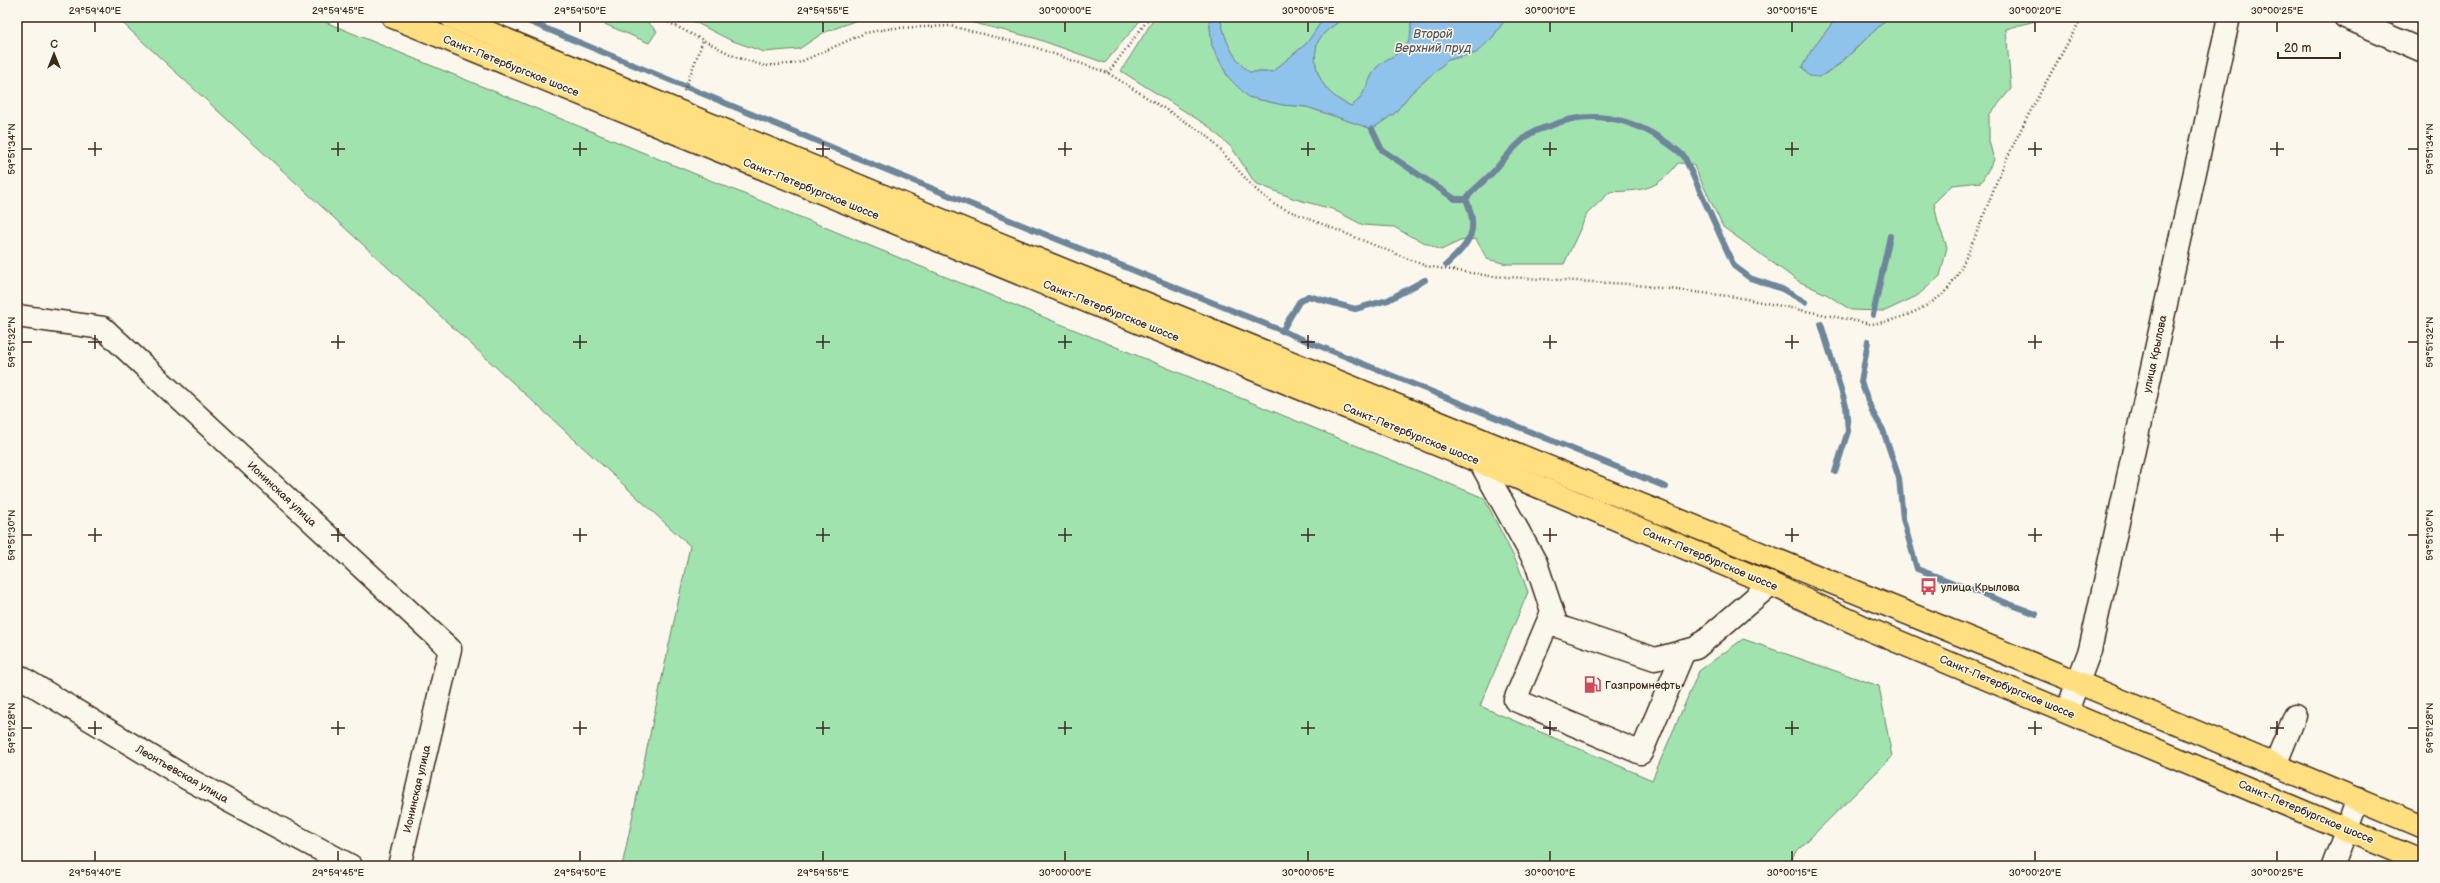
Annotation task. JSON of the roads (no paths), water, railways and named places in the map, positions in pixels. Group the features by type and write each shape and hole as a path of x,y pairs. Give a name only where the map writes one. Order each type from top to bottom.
{"main road":[{"name":"Санкт-Петербургское шоссе","path":"393,17 1480,462 1771,584 1868,628 2423,862"},
{"name":"Санкт-Петербургское шоссе","path":"451,17 1768,558 2079,683 2423,827"}],"street":[{"name":"улица Крылова","path":"2067,712 2090,650 2229,17"},
{"path":"2345,17 2423,51"},
{"name":"Ионинская улица","path":"17,316 103,328 450,649 399,866"},
{"path":"1480,462 1536,563 1557,626 1655,659 1696,648 1771,584"},
{"path":"1552,612 1515,700 1641,753 1684,651"},
{"name":"Леонтьевская улица","path":"17,676 188,779 350,866"},
{"path":"2275,765 2295,716"},
{"path":"2333,866 2358,799"}],"water":[{"name":"Второй Верхний пруд","path":"1209,17 1220,17 1224,33 1233,54 1249,72 1272,72 1307,43 1321,22 1328,17 1346,17 1322,36 1317,44 1315,54 1318,73 1322,82 1334,96 1351,106 1360,98 1378,66 1407,45 1409,41 1412,17 1507,17 1492,38 1476,53 1448,60 1411,93 1395,113 1372,129 1307,107 1283,105 1248,97 1228,77 1212,46"},
{"path":"1837,17 1889,17 1839,64 1820,77 1809,76 1802,67 1811,51"}],"waterway":[{"path":"518,17 872,164 1666,487"},
{"path":"1372,129 1382,150 1455,199 1466,199 1515,147 1537,130 1568,120 1586,117 1604,118 1638,126 1654,134 1684,156 1734,266 1750,278 1782,289 1805,302"},
{"path":"1446,265 1467,243 1470,236 1472,220 1466,199"},
{"path":"1873,315 1890,236"},
{"path":"1282,331 1299,302 1308,296 1355,309 1388,300 1425,280"},
{"path":"1821,324 1846,406 1848,431 1835,472"},
{"path":"1868,341 1861,382 1872,411 1883,430 1899,478 1903,519 1917,569 2036,614"}],"place":[{"name":"улица Крылова","path":"1928,587"},
{"name":"Газпромнефть","path":"1592,685"}]}
